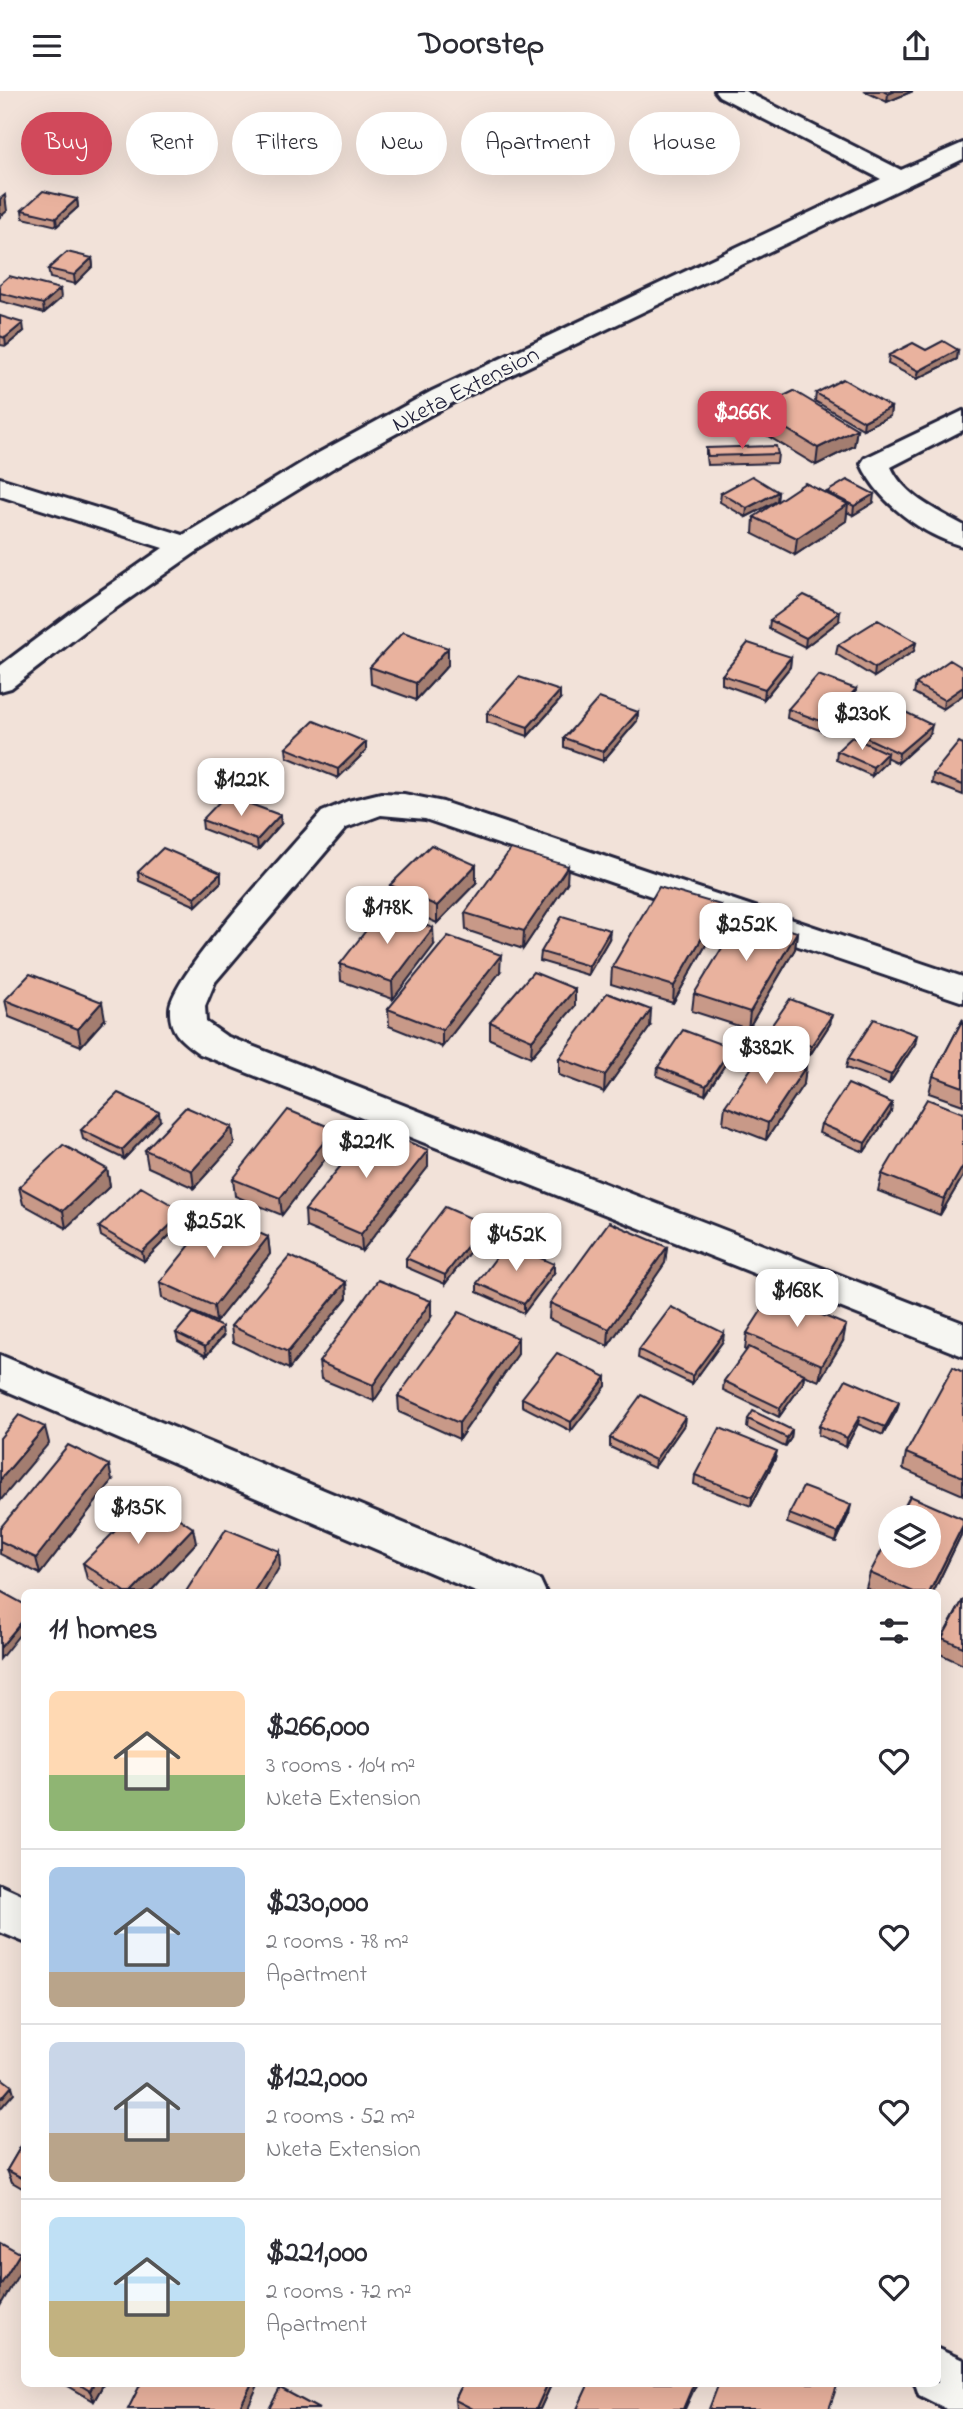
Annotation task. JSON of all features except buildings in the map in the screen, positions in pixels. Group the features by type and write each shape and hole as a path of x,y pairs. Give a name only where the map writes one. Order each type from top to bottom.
{"street":[{"path":"727,91 901,180"},
{"name":"Nketa Extension","path":"0,681 92,611 186,547 323,462 442,397 963,150"},
{"path":"963,419 875,464 880,479 898,499 963,537"},
{"path":"0,487 186,547"},
{"path":"963,990 431,810 393,802 359,807 334,820 200,977 187,1006 189,1028 213,1045 963,1340"},
{"path":"0,1371 516,1589"},
{"path":"0,1907 21,1918"},
{"path":"941,2378 963,2389"}]}
